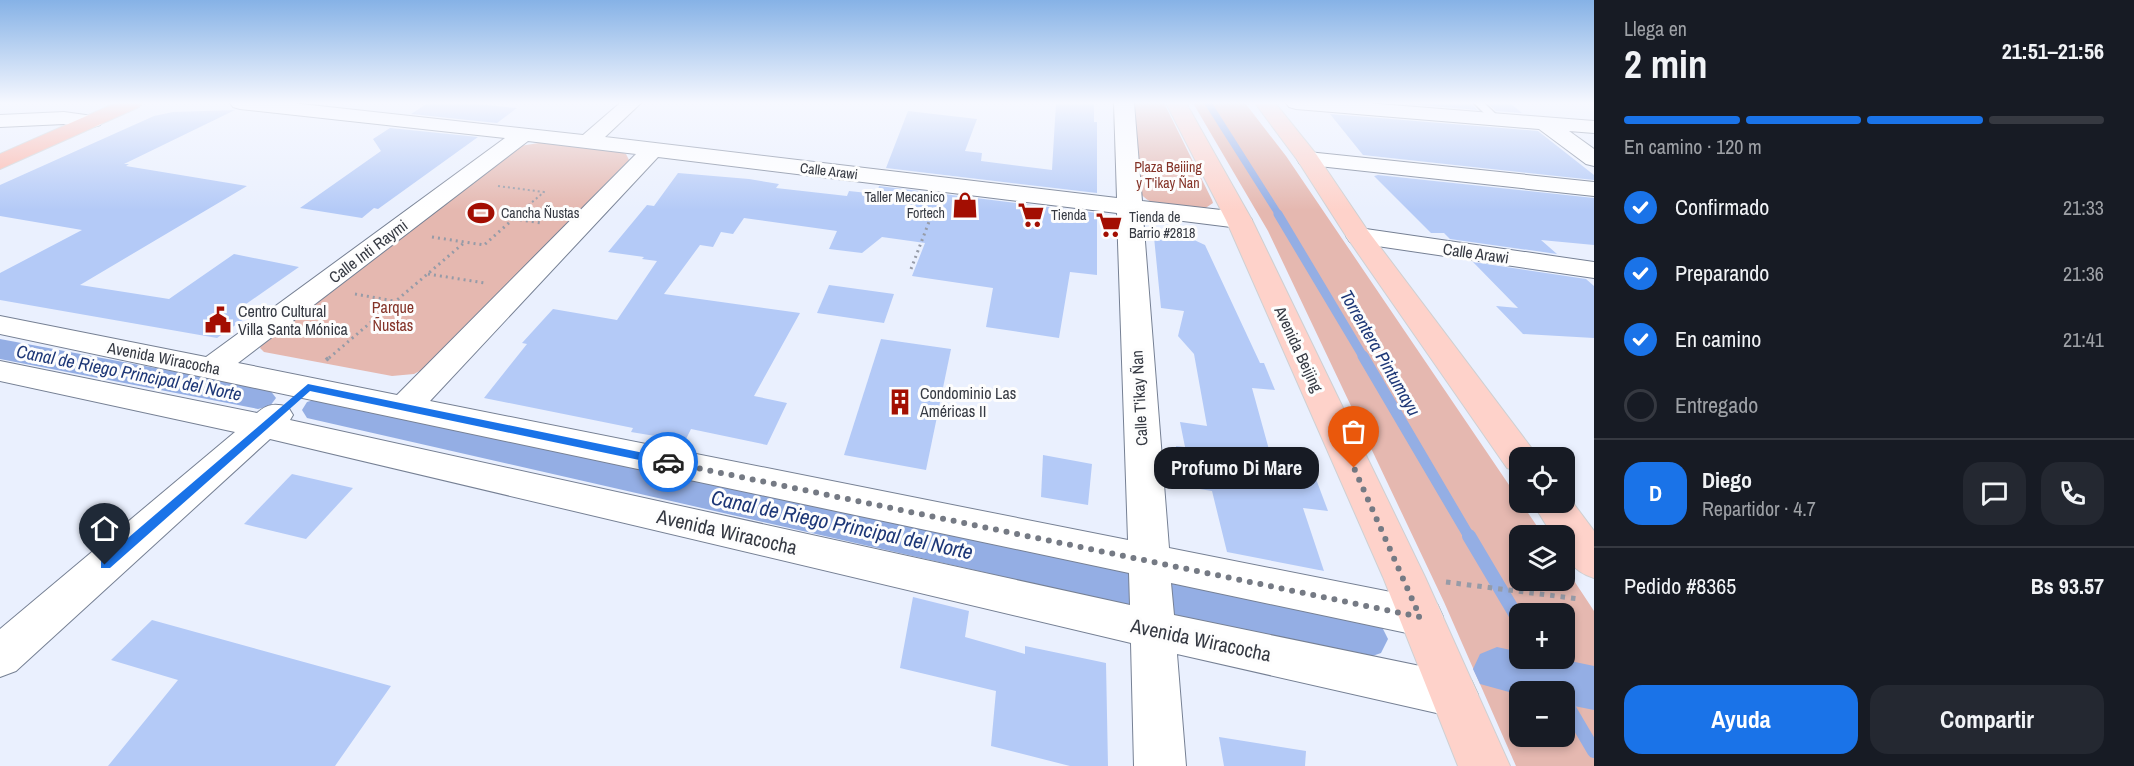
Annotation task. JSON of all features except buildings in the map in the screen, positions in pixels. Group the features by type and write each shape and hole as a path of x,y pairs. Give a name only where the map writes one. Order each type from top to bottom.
{"highway":[{"path":"0,145 15,139"},
{"path":"0,162 45,139"}],"main road":[{"name":"Avenida Beijing","path":"1195,139 1239,220 1420,617 1484,766"},
{"path":"1292,139 1359,236 1511,447"},
{"path":"1559,513 1594,562"}],"street":[{"name":"Calle Inti Raymi","path":"213,367 518,139"},
{"name":"Calle Arawi","path":"561,139 1239,220"},
{"path":"587,142 591,139"},
{"name":"Calle T'ikay Ñan","path":"1126,139 1160,766"},
{"path":"1566,139 1594,159"},
{"path":"405,407 652,150"},
{"path":"1308,159 1594,189"},
{"name":"Calle Arawi","path":"1359,236 1594,270"},
{"name":"Avenida Wiracocha","path":"0,325 213,367 317,373 405,407 1149,566 1420,617"},
{"name":"Avenida Wiracocha","path":"0,371 263,426 1454,695"},
{"path":"0,657 263,426 317,373"}],"path":[{"path":"422,235 484,245 544,192 488,184"},
{"path":"911,269 942,185"},
{"path":"513,219 552,224"},
{"path":"317,373 395,301 465,242"},
{"path":"428,274 491,284"},
{"path":"345,292 395,301"},
{"path":"1441,582 1579,599"}],"green space":[{"name":"Plaza Beijing y T'ikay Ñan","path":"1137,139 1182,139 1213,203 1204,209 1170,207 1154,203 1141,194"},
{"path":"1214,139 1273,139 1509,485 1509,513 1528,513 1536,525 1509,525 1509,591 1575,591 1575,582 1594,611 1594,766 1516,766 1444,602 1268,231"},
{"name":"Parque Ñustas","path":"545,142 620,152 626,154 629,160 425,368 414,374 392,376 264,352 260,348 264,341 520,146"}],"waterway":[{"name":"Torrentera Pintumayu","path":"1231,139 1279,215"},
{"name":"Torrentera Pintumayu","path":"1278,214 1364,358"},
{"name":"Canal de Riego Principal del Norte","path":"0,349 258,398"},
{"name":"Torrentera Pintumayu","path":"1363,356 1470,538"},
{"name":"Canal de Riego Principal del Norte","path":"320,410 1364,639"},
{"name":"Torrentera Pintumayu","path":"1469,536 1509,603"},
{"name":"Canal de Riego Principal del Norte","path":"1497,669 1594,688"},
{"name":"Torrentera Pintumayu","path":"1546,669 1554,681"},
{"name":"Torrentera Pintumayu","path":"1575,719 1594,751"}],"way so far":[{"path":"668,462 1420,617 1354,468"}],"place":[{"name":"Taller Mecanico Fortech","path":"965,205"},
{"name":"Cancha Ñustas","path":"481,213"},
{"name":"Tienda","path":"1031,215"},
{"name":"Tienda de Barrio #2818","path":"1109,225"},
{"name":"Centro Cultural Villa Santa Mónica","path":"218,320"},
{"name":"Condominio Las Américas II","path":"900,402"},
{"name":"Profumo Di Mare","path":"1354,468"}],"route":[{"path":"105,565 308,387 668,462"}]}
